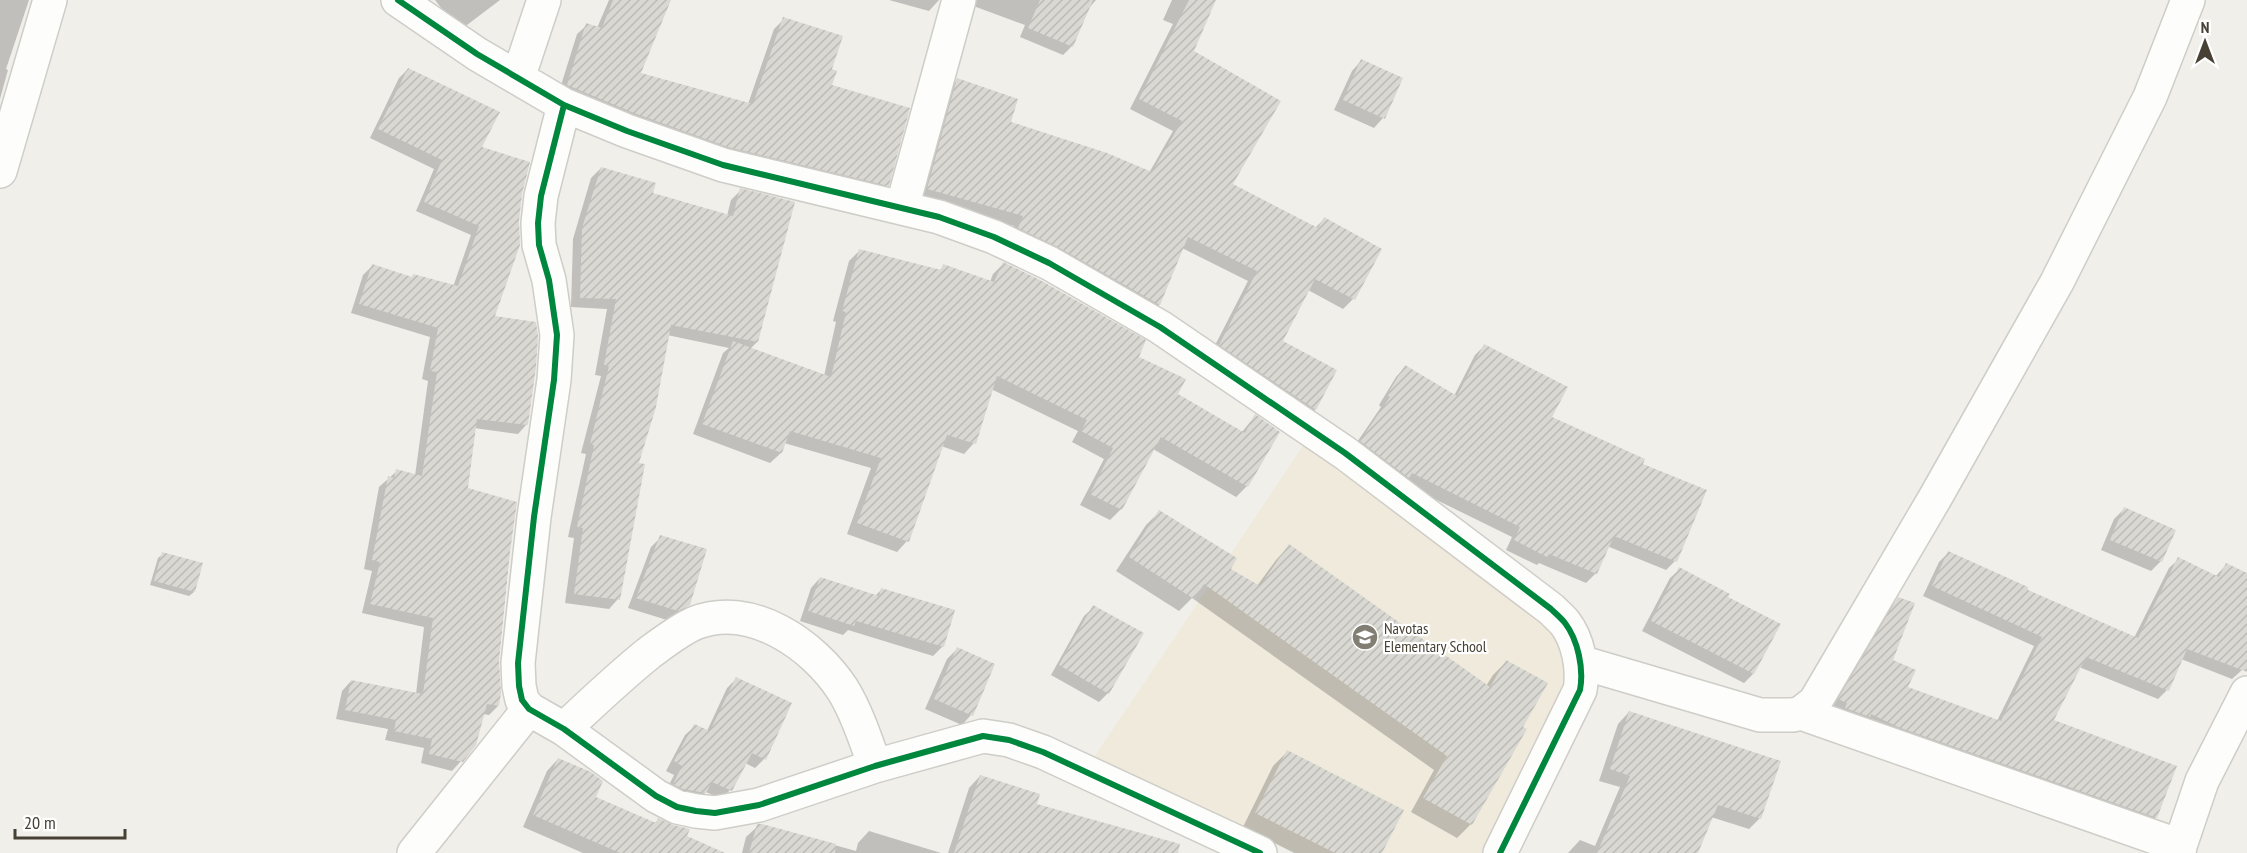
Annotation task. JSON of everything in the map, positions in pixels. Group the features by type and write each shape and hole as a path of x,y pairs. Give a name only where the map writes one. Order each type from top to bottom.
{"street":[{"path":"0,171 50,0"},
{"path":"398,0 441,32 564,105 666,146 723,165 939,217 994,237 1049,263 1160,327 1346,453 1551,609 1566,624 1580,662 1580,690 1500,853"},
{"path":"518,78 544,0"},
{"path":"902,208 959,0"},
{"path":"1580,662 1760,716 1779,717 1801,713 1815,702 2057,282 2150,97 2188,0"},
{"path":"564,105 541,196 538,223 557,334 555,380 534,518 518,663 522,700 529,709 544,720 564,729 656,796 677,807 696,812 716,813 759,805 875,766 983,736 1008,740 1043,752 1260,853"},
{"path":"564,729 621,676 669,638 696,623 718,618 747,620 785,633 808,650 842,690 862,730 875,766"},
{"path":"1801,713 2179,850 2202,781 2247,693"},
{"path":"414,853 529,709"}],"shaded area":[{"name":"Navotas Elementary School","path":"1305,443 1538,610 1572,665 1486,853 1297,853 1093,759"}],"building":[{"path":"613,0 671,0 641,73 753,104 783,17 843,36 832,69 837,71 832,85 910,108 889,186 728,147 634,113 567,85 586,23 602,28"},
{"path":"1040,0 1093,0 1073,47 1028,28"},
{"path":"1189,0 1216,0 1194,51 1281,101 1233,184 1318,228 1324,217 1382,249 1355,300 1315,279 1283,341 1337,370 1316,410 1219,345 1257,271 1188,237 1160,305 1058,247 1018,228 1023,216 927,189 957,78 1018,99 1011,122 1107,153 1152,172 1182,121 1139,99"},
{"path":"1361,59 1403,78 1385,119 1343,100"},
{"path":"408,68 500,112 482,147 530,162 522,194 519,221 520,245 495,316 536,322 538,336 536,367 528,425 477,419 468,488 517,502 499,661 501,693 499,706 487,704 476,745 463,762 429,754 432,739 394,731 396,720 345,710 351,680 423,694 433,618 370,604 380,562 372,560 388,476 394,478 396,469 422,476 437,372 430,371 438,328 359,304 372,264 412,277 413,274 458,286 479,226 424,202 442,160 378,129"},
{"path":"601,167 656,183 653,193 733,216 740,188 795,202 758,342 671,325 656,407 639,463 645,464 620,600 574,594 583,528 577,527 594,445 590,444 609,366 604,365 616,299 580,298 582,228"},
{"path":"859,249 941,270 943,264 994,282 1003,262 1040,280 1146,340 1139,357 1186,379 1178,394 1245,433 1255,414 1280,432 1248,487 1161,437 1122,510 1090,494 1113,448 1081,431 1087,420 997,376 976,444 947,435 909,542 857,523 881,458 790,431 782,453 702,424 733,341 831,377 846,312 842,311"},
{"path":"1484,344 1568,387 1552,417 1645,459 1643,464 1707,490 1677,562 1614,536 1597,574 1549,554 1547,557 1514,540 1520,527 1412,473 1409,478 1360,441 1390,397 1387,395 1405,365 1457,396"},
{"path":"2124,507 2176,530 2162,562 2110,540"},
{"path":"1159,510 1237,558 1231,569 1260,586 1289,544 1490,687 1506,660 1548,683 1523,727 1527,729 1472,825 1423,798 1447,756 1204,584 1194,599 1129,557"},
{"path":"660,535 707,549 690,605 678,611 636,598"},
{"path":"1948,551 2028,587 2028,590 2138,638 2178,557 2219,577 2226,563 2247,573 2247,672 2187,649 2169,691 2086,657 2054,720 2177,766 2157,818 1898,727 1871,714 1870,717 1845,708 1847,703 1838,699 1898,597 1915,603 1893,660 1916,670 1908,687 2001,721 2042,637 1932,586"},
{"path":"162,552 203,563 195,592 154,581"},
{"path":"1679,567 1730,594 1728,597 1781,624 1754,674 1651,621"},
{"path":"820,577 879,596 881,588 955,610 944,647 856,621 854,626 808,611"},
{"path":"1093,605 1144,633 1109,694 1059,665"},
{"path":"957,647 995,664 973,716 934,699"},
{"path":"736,677 792,703 766,760 752,753 732,791 712,782 706,793 683,789 673,784 682,766 674,761 694,724 710,731"},
{"path":"1629,711 1781,761 1761,819 1718,805 1698,853 1597,853 1630,776 1610,769"},
{"path":"1287,750 1404,810 1382,853 1335,853 1255,813"},
{"path":"558,758 591,772 603,781 596,797 656,823 658,818 690,829 687,836 725,853 620,853 533,815"},
{"path":"980,775 1040,794 1037,804 1180,844 1178,853 954,853"},
{"path":"757,824 836,844 835,853 749,853"}],"cycle path":[{"path":"398,0 477,54 564,105 627,131 723,165 939,217 994,237 1049,263 1160,327 1345,453 1551,609 1570,630 1577,646 1581,673 1580,690 1500,853"},
{"path":"564,105 541,196 538,223 539,245 549,280 557,335 554,380 534,517 518,663 522,700 529,709 564,729 656,796 677,807 696,811 715,813 759,805 875,766 983,736 1009,740 1043,752 1260,853"}],"place":[{"name":"Navotas Elementary School","path":"1365,637"}]}
